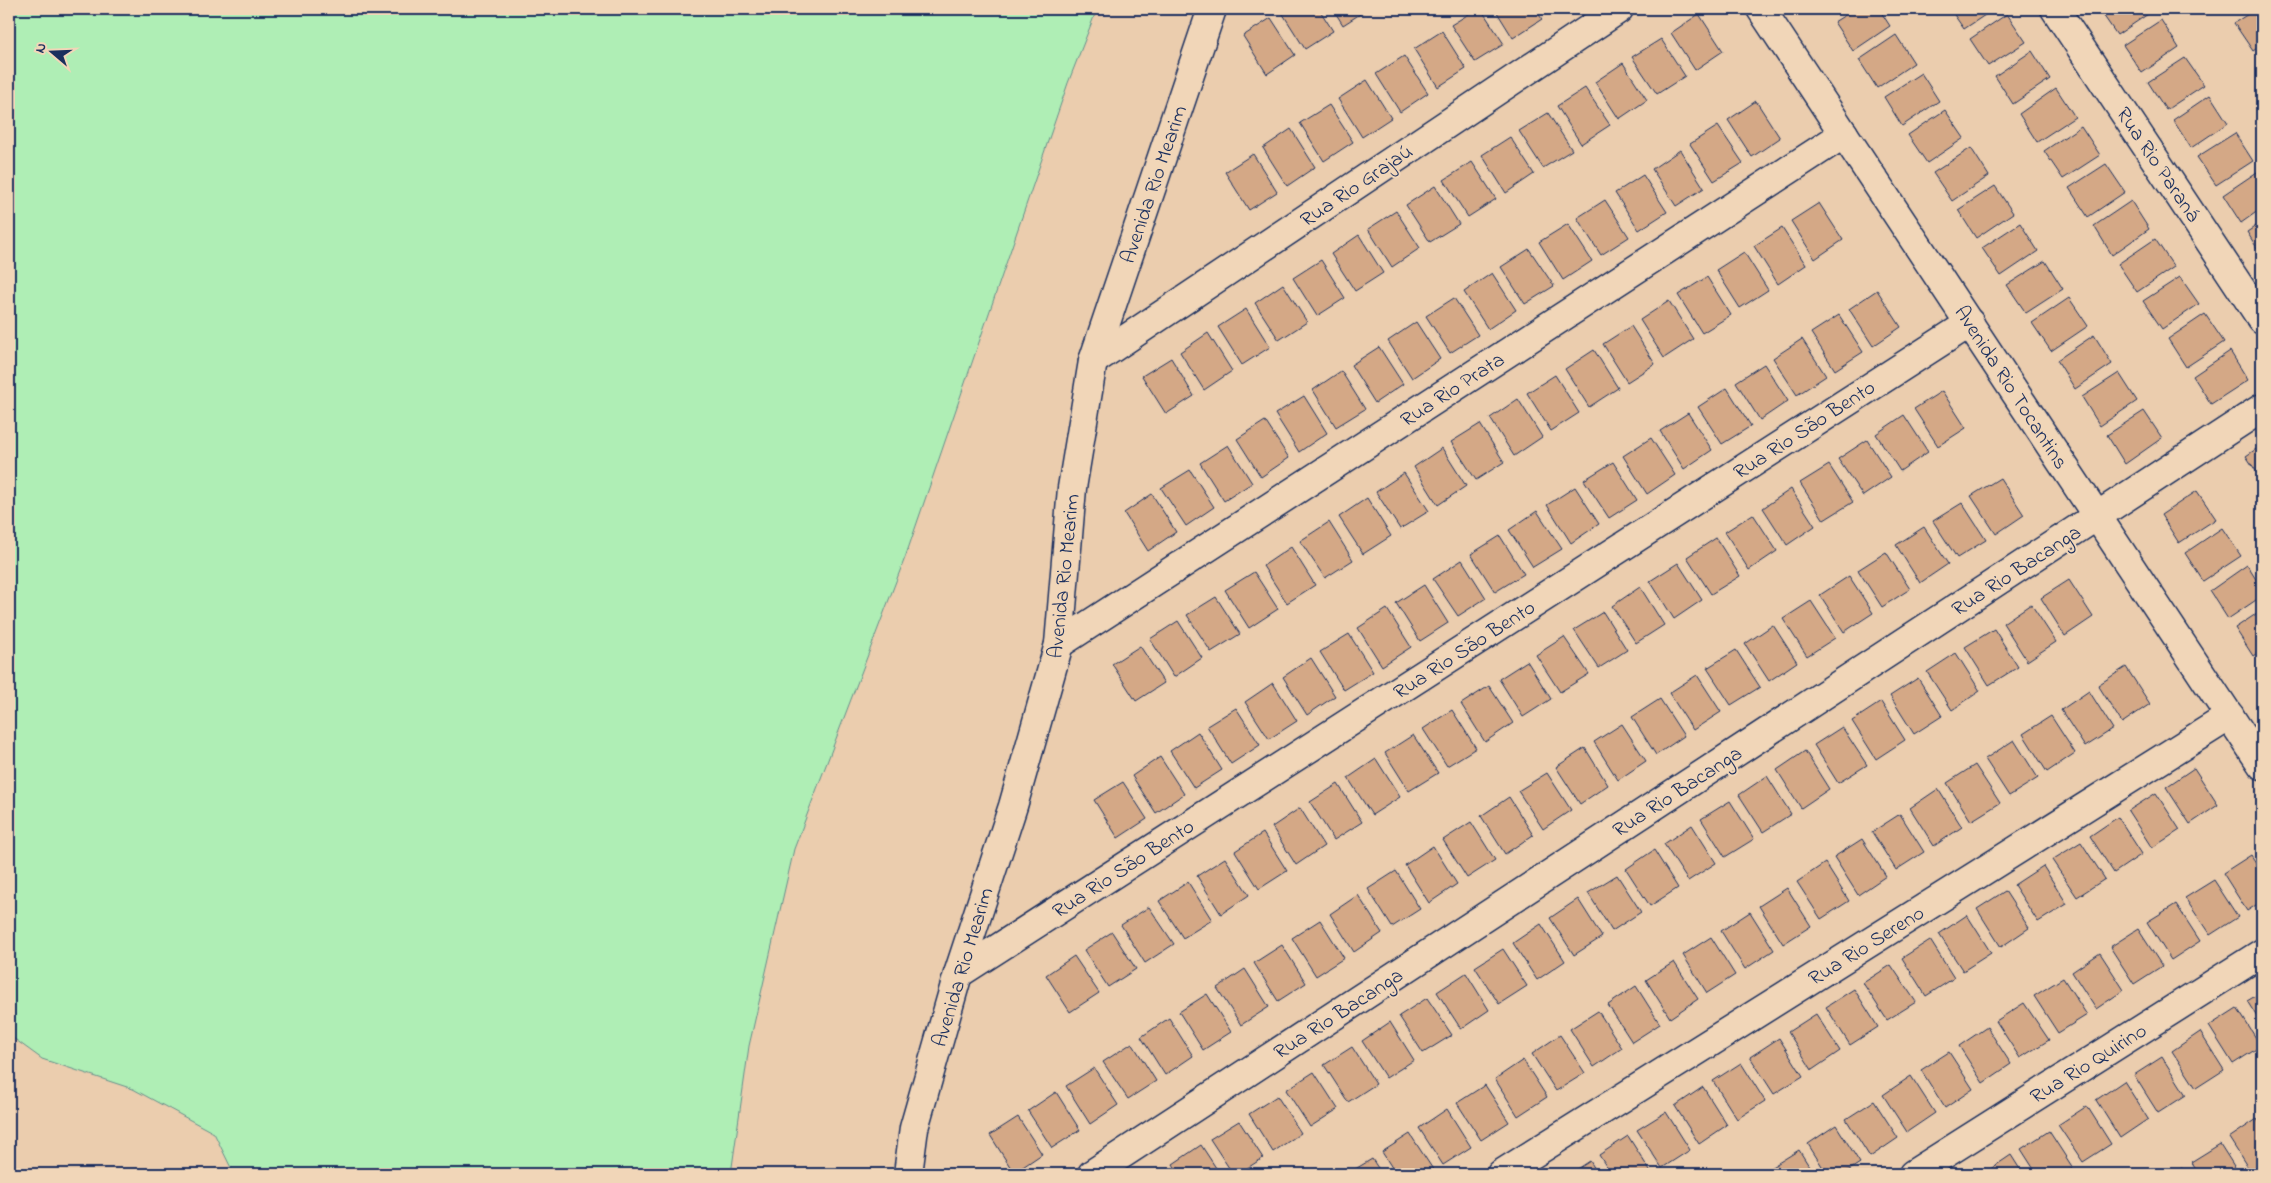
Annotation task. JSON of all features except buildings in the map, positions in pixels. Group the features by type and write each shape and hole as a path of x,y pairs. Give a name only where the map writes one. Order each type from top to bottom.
{"street":[{"name":"Rua Rio Grajaú","path":"1093,361 1619,9"},
{"name":"Avenida Rio Tocantins","path":"1761,9 2262,765"},
{"name":"Rua Rio Paraná","path":"2056,9 2262,320"},
{"name":"Avenida Rio Mearim","path":"908,1174 914,1128 958,974 1013,806 1060,644 1072,488 1093,361 1213,11"},
{"name":"Rua Rio Prata","path":"1060,644 1844,134"},
{"name":"Rua Rio São Bento","path":"958,974 1970,323"},
{"name":"Rua Rio Bacanga","path":"1092,1174 2262,408"},
{"name":"Rua Rio Sereno","path":"1501,1174 2230,716"},
{"name":"Rua Rio Quirino","path":"1913,1174 2262,953"}],"green space":[{"path":"9,9 1097,9 1068,83 906,555 794,849 749,1046 731,1174 234,1174 214,1133 133,1089 42,1059 9,1035"}]}
